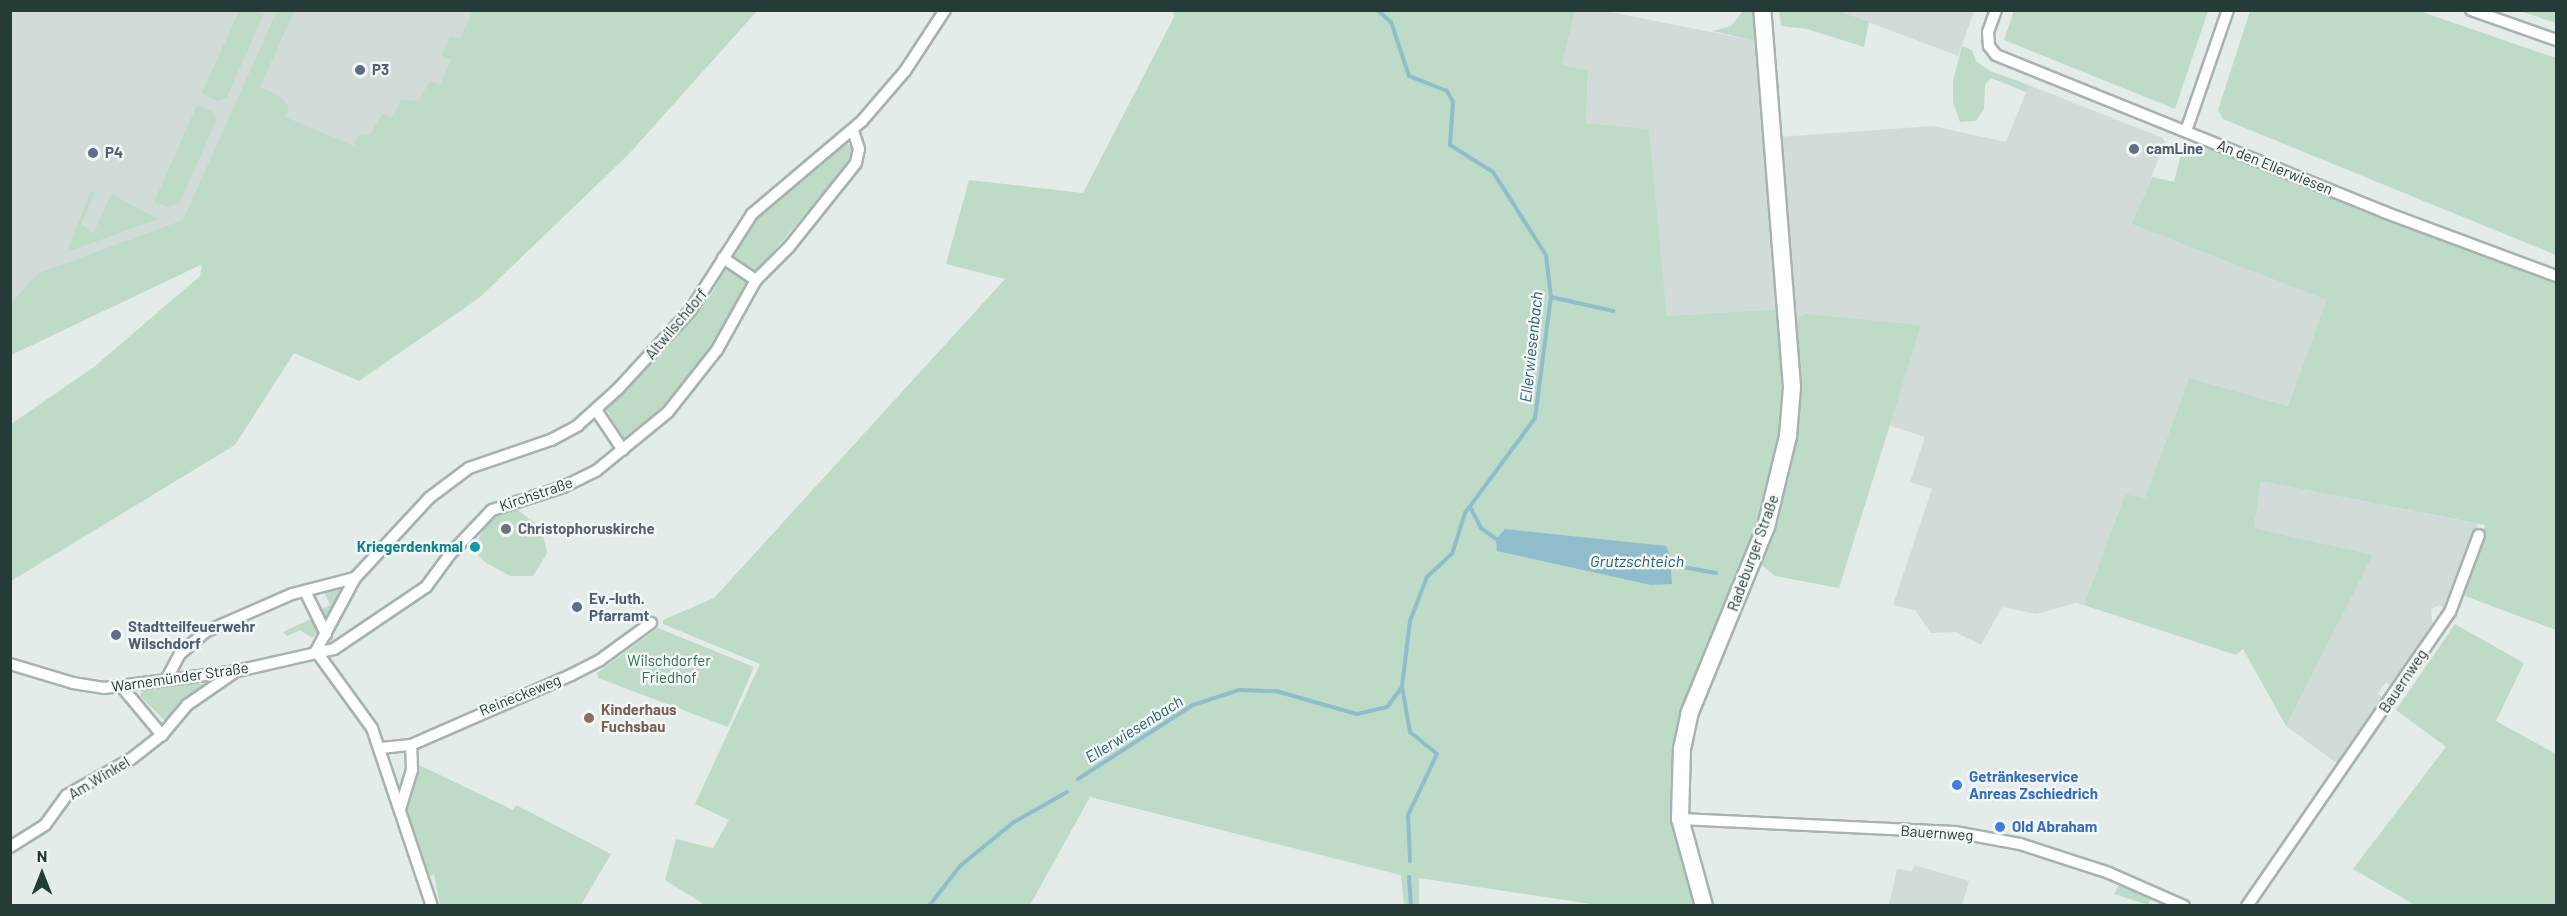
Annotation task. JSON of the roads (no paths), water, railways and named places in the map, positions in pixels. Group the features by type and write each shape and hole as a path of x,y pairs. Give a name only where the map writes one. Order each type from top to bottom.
{"main road":[{"name":"Radeburger Straße","path":"1704,906 1680,819 1682,749 1690,712 1766,527 1788,436 1790,344 1762,10"}],"street":[{"name":"Altwilschdorf","path":"316,651 355,578 411,516 461,473 492,458 551,440 596,410 690,311 757,208 853,130 905,72 945,10"},
{"name":"An den Ellerwiesen","path":"1996,10 1988,32 1989,46 1995,54 2556,276"},
{"path":"2186,131 2228,10"},
{"path":"2471,10 2556,40"},
{"name":"Kirchstraße","path":"316,651 334,649 426,587 450,553 492,510 563,487 604,466 686,392 717,350 756,280 789,247 856,163 859,148 853,130"},
{"path":"723,258 756,280"},
{"path":"596,410 623,450"},
{"name":"Bauernweg","path":"2247,906 2450,612 2479,535"},
{"path":"166,680 192,640 246,612 305,591 355,578"},
{"path":"305,591 326,634"},
{"name":"Reineckeweg","path":"381,747 411,745 600,660 651,623"},
{"path":"316,651 372,728 381,747 432,906"},
{"name":"Warnemünder Straße","path":"10,664 73,683 104,688 237,671 316,651"},
{"name":"Am Winkel","path":"10,848 45,825 67,795 131,759 162,735 187,705 237,671"},
{"path":"121,686 162,735"},
{"path":"400,809 412,770 411,745"},
{"name":"Bauernweg","path":"1680,819 1955,832 2020,844 2109,873 2184,906"}],"water":[{"name":"Grutzschteich","path":"1505,529 1666,546 1670,555 1672,584 1651,585 1497,551 1496,539"}],"waterway":[{"name":"Ellerwiesenbach","path":"1078,779 1193,705 1239,690 1276,691 1357,714 1387,707 1402,687 1410,621 1427,577 1452,554 1465,513 1535,418 1551,297 1546,255 1493,172 1450,145 1453,102 1447,91 1409,76 1391,22 1377,10"},
{"path":"1551,297 1613,311"},
{"path":"1470,507 1481,528 1496,539"},
{"path":"1671,565 1716,573"},
{"path":"1402,687 1410,732 1437,754 1408,815 1410,861"},
{"name":"Ellerwiesenbach","path":"929,906 960,866 1014,822 1067,792"},
{"path":"1409,877 1411,906"}],"place":[{"name":"P3","path":"360,70"},
{"name":"camLine","path":"2134,149"},
{"name":"P4","path":"93,153"},
{"name":"Christophoruskirche","path":"506,529"},
{"name":"Kriegerdenkmal","path":"475,547"},
{"name":"Ev.-luth. Pfarramt","path":"577,607"},
{"name":"Stadtteilfeuerwehr Wilschdorf","path":"116,635"},
{"name":"Kinderhaus Fuchsbau","path":"589,718"},
{"name":"Getränkeservice Anreas Zschiedrich","path":"1957,785"},
{"name":"Old Abraham","path":"2000,827"}],"park label":[{"name":"Wilschdorfer Friedhof","path":"669,668"}]}
